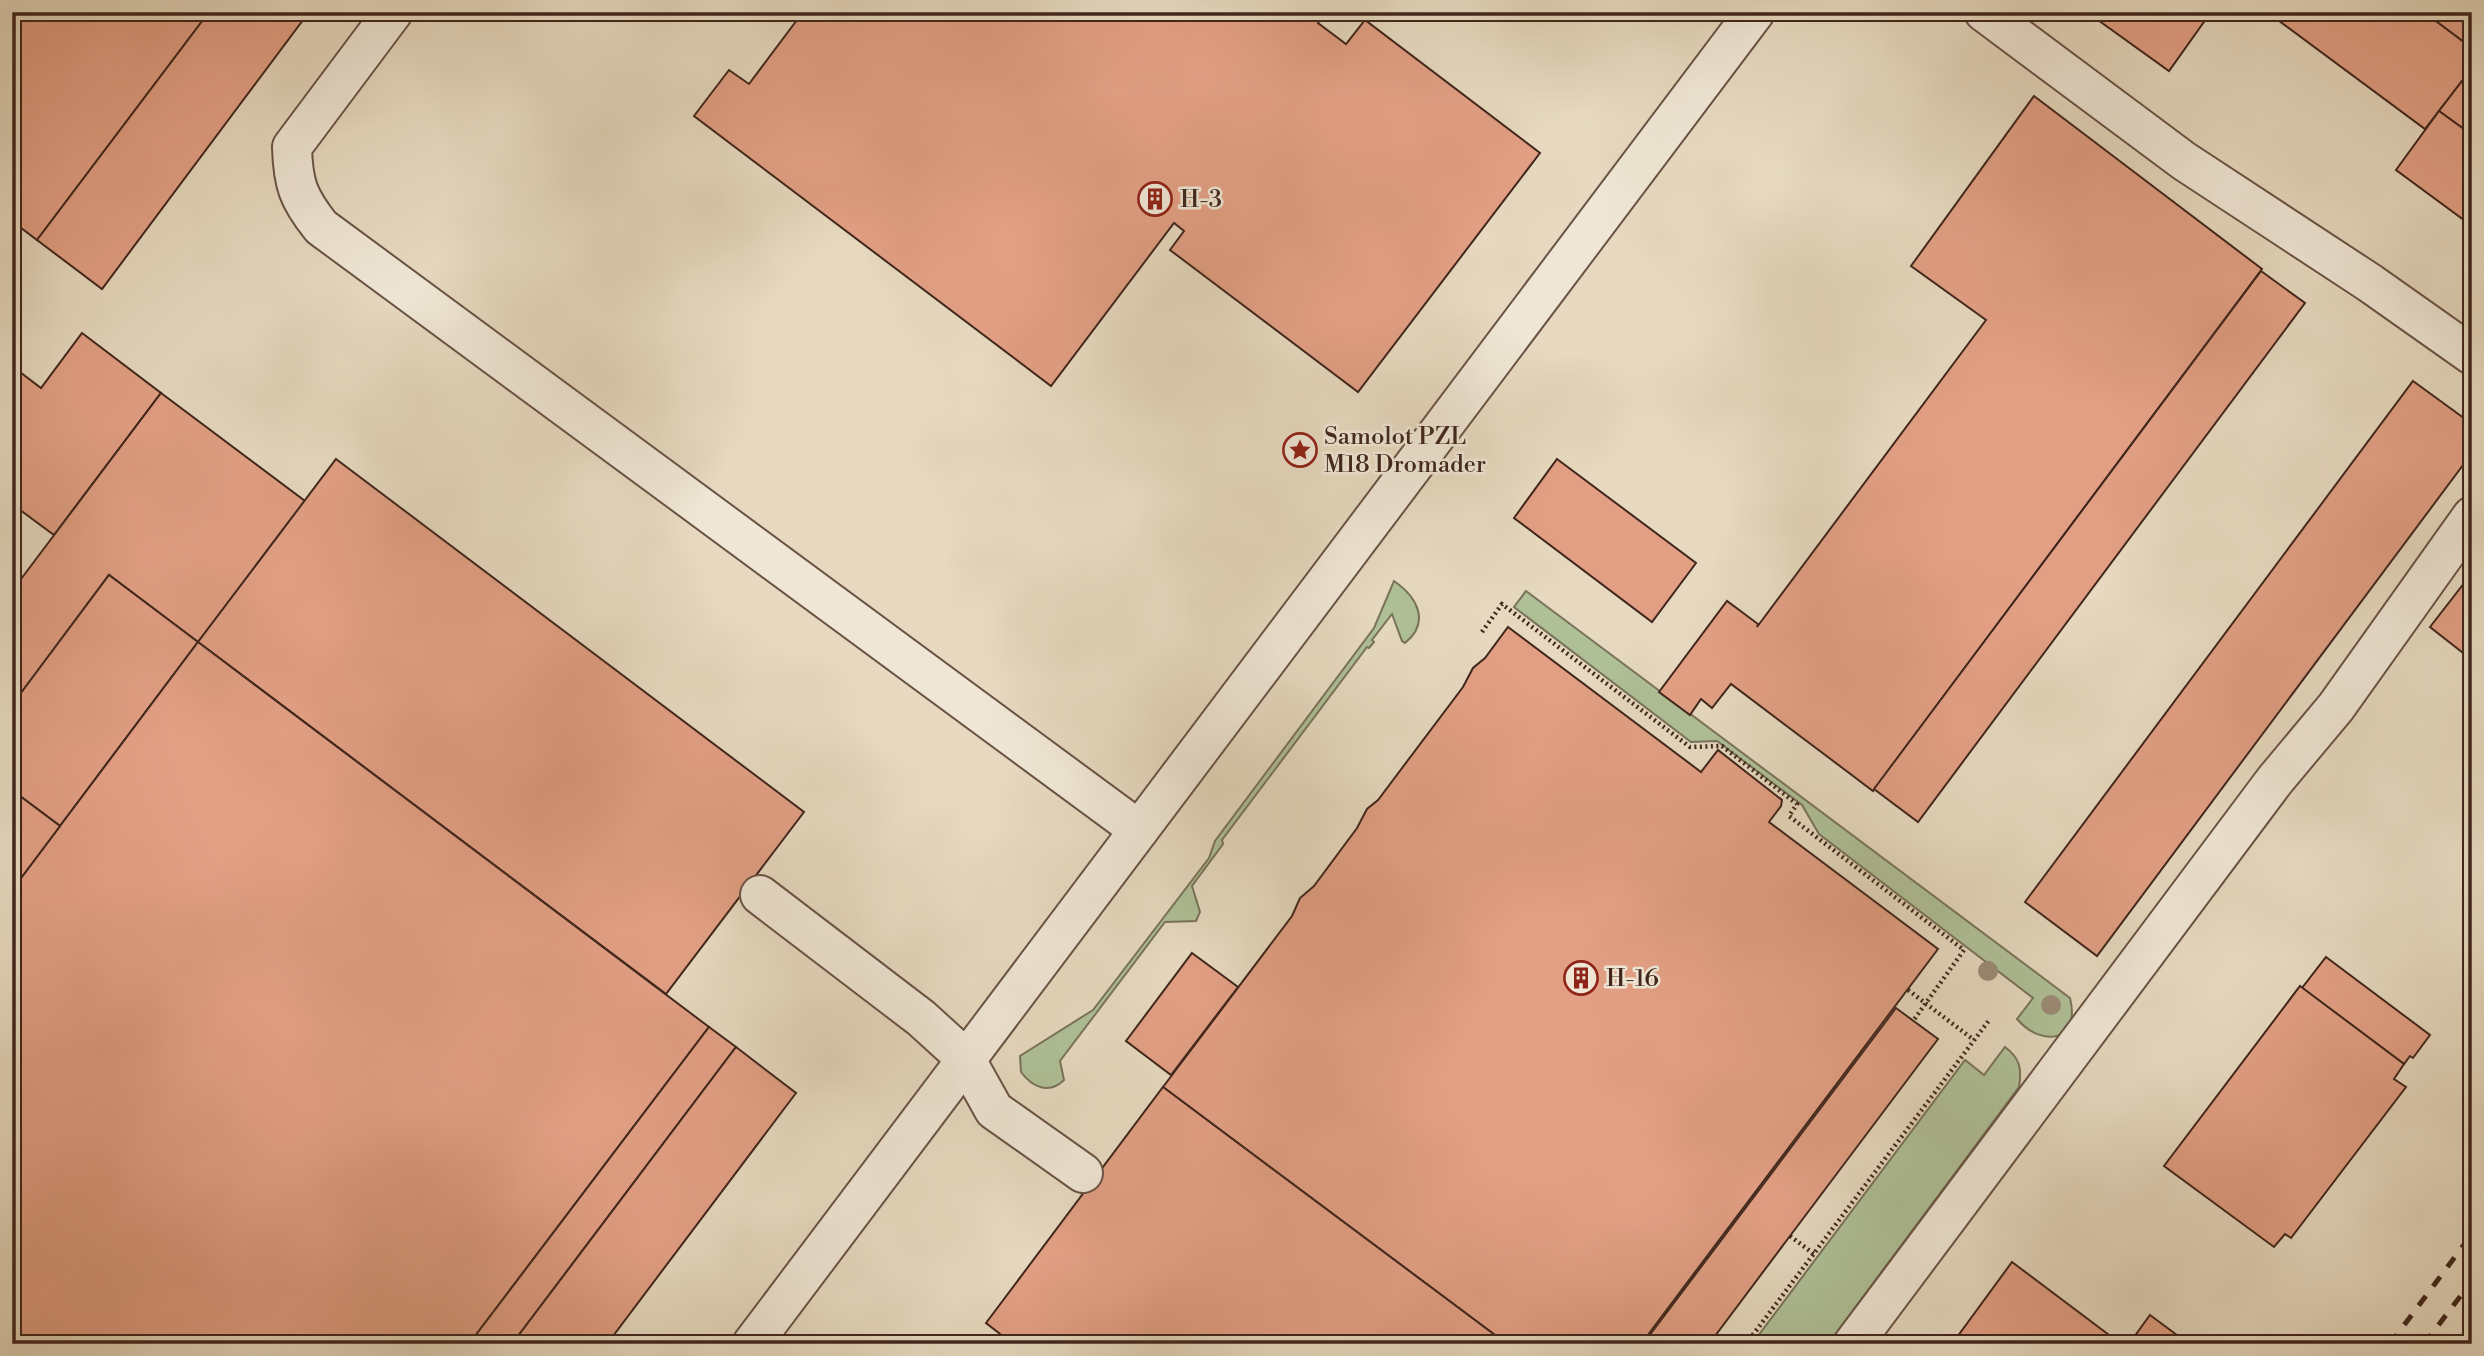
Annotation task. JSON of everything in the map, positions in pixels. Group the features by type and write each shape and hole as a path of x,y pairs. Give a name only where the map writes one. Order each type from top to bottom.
{"lane":[{"path":"393,12 292,147 293,174 303,205 321,227 1139,830"},
{"path":"752,1344 1755,12"},
{"path":"1984,12 2184,161 2370,283 2472,355"},
{"path":"1853,1344 2274,780 2336,707 2472,516"},
{"path":"760,895 922,1017 965,1058 994,1110 1083,1173"}],"path":[{"path":"1482,632 1502,604 1690,747 1722,746 1797,804 1789,816 1965,950 1913,1021"},
{"path":"1908,990 1974,1040"},
{"path":"1746,1344 1990,1019"},
{"path":"1790,1236 1814,1254"}],"green space":[{"path":"1394,581 1409,594 1418,610 1419,618 1413,635 1405,643 1402,641 1392,614 1372,640 1374,642 1367,647 1222,840 1223,844 1192,886 1200,912 1196,921 1165,922 1060,1061 1064,1080 1047,1088 1030,1082 1021,1072 1020,1056 1093,1010 1209,858 1215,841 1374,628"},
{"path":"1526,591 2070,998 2072,1013 2065,1032 2048,1037 2027,1028 2017,1019 2033,998 1819,834 1802,805 1717,741 1691,742 1514,607"},
{"path":"2005,1047 2019,1064 2019,1087 1828,1344 1752,1344 1965,1060 1984,1075"}],"building":[{"path":"12,12 209,12 37,240 12,221"},
{"path":"209,12 309,12 102,289 37,240"},
{"name":"H-3","path":"803,12 1326,12 1318,23 1346,44 1365,20 1540,153 1358,392 1170,250 1184,231 1174,223 1051,386 694,116 729,70 749,84"},
{"path":"2093,12 2211,12 2169,71 2091,15"},
{"path":"2267,12 2424,12 2472,48 2472,68 2425,129"},
{"path":"2424,12 2472,12 2472,48"},
{"path":"2472,68 2472,135 2439,111"},
{"path":"2034,96 2262,269 1873,791 1731,684 1712,708 1701,699 1690,715 1659,692 1727,601 1758,624 1757,627 1986,320 1911,266"},
{"path":"2439,111 2472,135 2472,226 2396,170"},
{"path":"2261,271 2305,303 1918,822 1874,789"},
{"path":"82,333 161,393 54,535 12,504 12,366 41,388"},
{"path":"2413,381 2472,424 2472,453 2097,956 2025,902"},
{"path":"161,393 305,501 198,642 109,575 12,705 12,591"},
{"path":"336,459 804,812 666,994 198,642"},
{"path":"1557,459 1696,563 1652,622 1514,518"},
{"path":"2472,573 2472,660 2430,627"},
{"path":"109,575 198,642 60,826 12,790 12,705"},
{"name":"H-16","path":"1508,627 1701,772 1718,750 1782,800 1781,806 1769,822 1938,949 1641,1344 1507,1344 1163,1087 1292,916 1300,898 1314,886 1357,828 1367,809 1378,800 1463,687 1473,668 1485,658"},
{"path":"198,642 709,1027 469,1344 12,1344 12,890"},
{"path":"12,790 60,826 12,890"},
{"path":"1192,953 1238,987 1171,1075 1126,1041"},
{"path":"2326,957 2430,1035 2413,1058 2410,1056 2404,1064 2302,988"},
{"path":"2300,986 2404,1064 2394,1079 2406,1087 2291,1238 2285,1234 2274,1247 2164,1166"},
{"path":"1896,1008 1938,1039 1709,1344 1643,1344"},
{"path":"709,1027 736,1047 512,1344 469,1344"},
{"path":"736,1047 796,1093 607,1344 512,1344"},
{"path":"1163,1087 1507,1344 1013,1344 986,1323"},
{"path":"2012,1262 2121,1344 1952,1344"},
{"path":"2150,1315 2189,1344 2129,1344"}],"railway":[{"path":"2390,1344 2472,1234"},
{"path":"2424,1344 2472,1281"}],"place":[{"name":"H-3","path":"1155,199"},
{"name":"Samolot PZL M18 Dromader","path":"1300,450"},
{"name":"H-16","path":"1581,978"}]}
